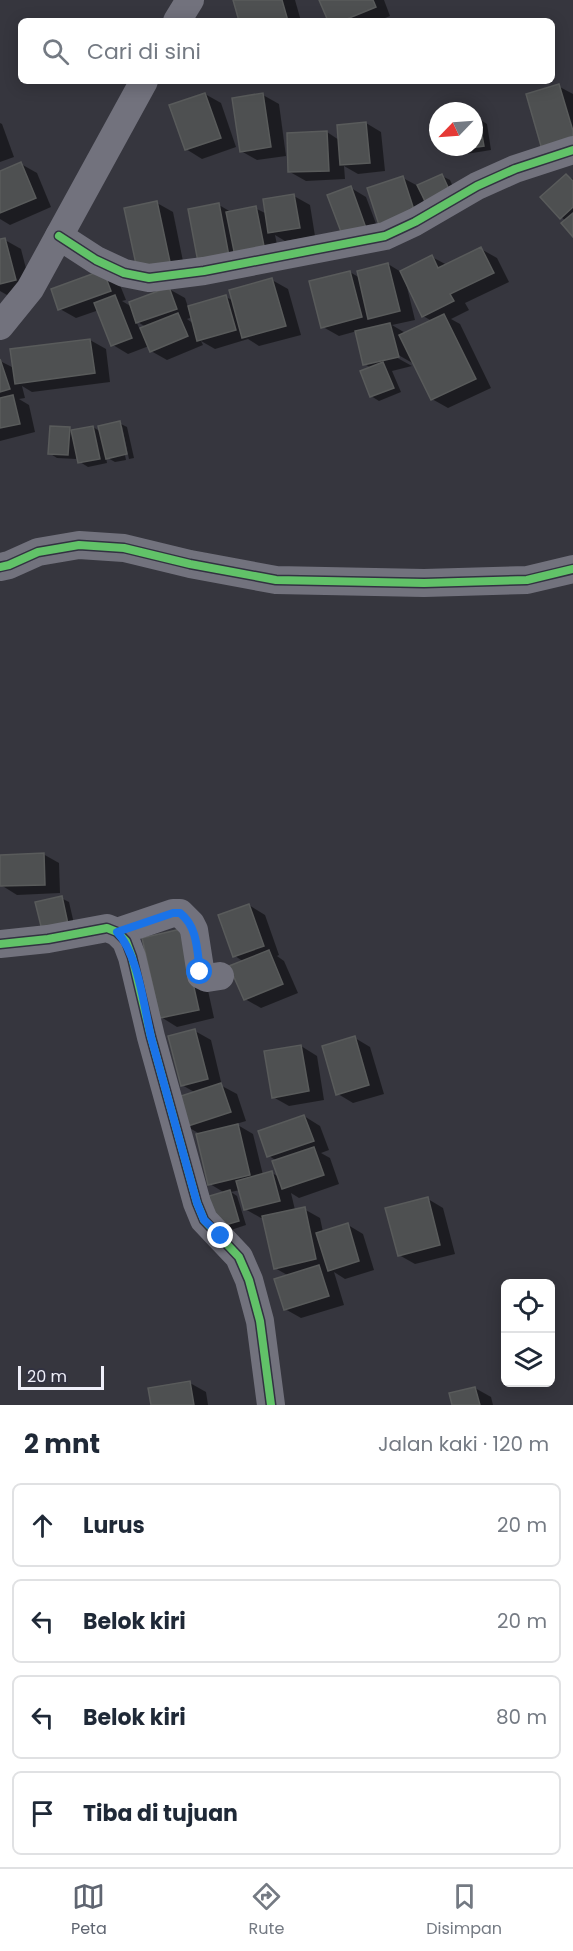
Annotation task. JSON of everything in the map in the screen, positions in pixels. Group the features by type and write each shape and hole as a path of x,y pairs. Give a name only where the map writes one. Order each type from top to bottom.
{"street":[{"path":"179,18 190,0"},
{"path":"0,326 30,289 142,84"},
{"path":"59,236 96,260 124,273 149,278 204,271 386,236 477,186 515,169 573,150"},
{"path":"0,567 38,552 79,545 124,548 190,564 276,580 424,583 526,580 573,569"},
{"path":"117,932 173,913 180,913 194,930 201,975 207,978 220,976"},
{"path":"0,944 48,939 107,928 117,932 126,941 197,1203 204,1220 239,1257 249,1280 260,1321 271,1405"}],"building":[{"path":"233,0 282,0 287,18 238,18"},
{"path":"319,0 373,0 376,7 349,18 327,18"},
{"path":"559,84 573,131 573,144 543,153 526,94"},
{"path":"205,93 221,138 185,150 169,105"},
{"path":"263,93 271,147 240,152 232,98"},
{"path":"366,122 370,163 340,165 337,125"},
{"path":"327,131 329,171 288,172 287,133"},
{"path":"21,162 36,198 0,213 0,171"},
{"path":"442,174 452,196 428,207 417,185"},
{"path":"566,174 573,181 573,207 560,219 540,197"},
{"path":"403,176 416,216 380,228 367,188"},
{"path":"351,186 366,228 343,237 327,195"},
{"path":"294,194 300,228 268,233 263,199"},
{"path":"157,201 170,262 137,269 124,208"},
{"path":"219,203 229,256 198,262 188,209"},
{"path":"256,206 266,256 236,261 226,212"},
{"path":"573,213 573,237 561,223"},
{"path":"5,238 16,280 0,284 0,239"},
{"path":"481,247 494,273 450,294 454,301 422,317 400,271 432,255 438,268"},
{"path":"388,263 400,311 368,319 357,271"},
{"path":"103,270 111,291 58,310 51,289"},
{"path":"350,271 362,317 321,328 309,281"},
{"path":"272,278 286,326 242,338 229,290"},
{"path":"169,287 177,309 136,323 129,302"},
{"path":"115,295 132,338 111,346 94,303"},
{"path":"226,295 236,330 197,341 188,306"},
{"path":"178,313 188,336 150,352 140,328"},
{"path":"444,314 476,379 431,400 399,335"},
{"path":"390,323 399,357 363,365 355,331"},
{"path":"90,339 95,373 15,384 10,349"},
{"path":"0,359 10,389 0,392"},
{"path":"383,362 394,388 370,397 360,371"},
{"path":"13,395 20,424 0,428 0,398"},
{"path":"120,421 127,454 106,459 98,426"},
{"path":"50,426 70,427 68,455 48,454"},
{"path":"93,426 100,459 78,463 71,430"},
{"path":"44,853 45,885 0,886 0,855"},
{"path":"62,896 68,924 42,930 35,902"},
{"path":"249,904 264,946 233,957 218,915"},
{"path":"181,929 199,1010 160,1018 142,938"},
{"path":"269,950 283,984 244,1000 229,966"},
{"path":"195,1029 208,1079 181,1086 168,1036"},
{"path":"355,1036 369,1085 336,1095 322,1046"},
{"path":"301,1045 309,1091 272,1098 264,1051"},
{"path":"221,1083 231,1112 185,1127 175,1098"},
{"path":"304,1115 314,1141 267,1157 258,1131"},
{"path":"238,1124 250,1175 208,1185 196,1134"},
{"path":"314,1147 324,1175 282,1189 272,1161"},
{"path":"272,1171 280,1201 244,1210 236,1181"},
{"path":"230,1190 239,1221 215,1228 206,1197"},
{"path":"428,1197 440,1245 398,1256 385,1208"},
{"path":"305,1207 316,1259 274,1269 262,1216"},
{"path":"348,1223 359,1261 328,1271 316,1233"},
{"path":"319,1265 329,1296 284,1310 274,1279"},
{"path":"190,1381 194,1405 151,1405 148,1388"},
{"path":"475,1387 480,1405 452,1405 449,1393"}],"cycle path":[{"path":"59,236 96,260 124,273 149,278 204,271 385,236 415,222 477,186 515,169 573,150"},
{"path":"0,567 38,552 79,545 124,548 190,564 276,580 424,583 527,580 573,569"},
{"path":"0,944 48,939 107,928 117,932 126,941 197,1203 204,1220 239,1257 249,1280 260,1321 271,1405"}],"route":[{"path":"200,972 194,930 180,913 173,913 117,932 126,941 132,957 151,1037 197,1203 204,1220 221,1236"}]}
